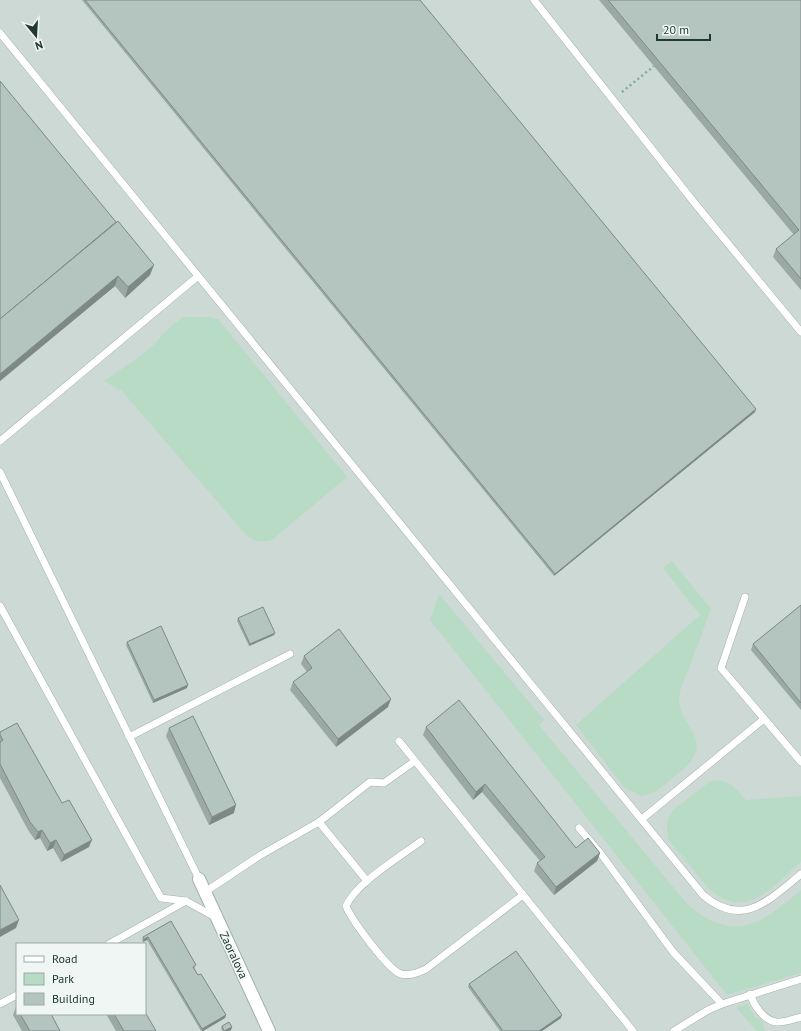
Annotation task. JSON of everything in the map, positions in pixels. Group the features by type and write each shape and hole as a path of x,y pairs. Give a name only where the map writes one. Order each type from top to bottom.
{"street":[{"name":"Zaoralova","path":"199,879 269,1031"}],"lane":[{"path":"534,0 697,206 801,332"},
{"path":"0,33 642,819 703,896 714,905 726,910 752,910 766,903 801,874"},
{"path":"0,441 197,276"},
{"path":"0,472 199,879"},
{"path":"745,597 721,668 801,762"},
{"path":"0,606 162,898 186,901 217,918"},
{"path":"129,737 290,654"},
{"path":"642,819 764,719"},
{"path":"399,741 633,1031"},
{"path":"205,892 259,856 319,822 370,782 384,783 415,761"},
{"path":"319,822 367,881"},
{"path":"579,828 601,854 673,952 722,1004"},
{"path":"421,841 367,881 350,898 346,906 389,966 400,974 414,974 426,969 523,895"},
{"path":"111,943 186,901"},
{"path":"674,1031 708,1010 722,1004 801,979"},
{"path":"750,994 754,1004 766,1018 776,1022 801,1017"},
{"path":"0,1004 16,996"}],"path":[{"path":"621,93 654,66"}],"shaded area":[{"path":"0,0 801,0 801,1031 0,1031"}],"green space":[{"path":"184,317 210,317 218,319 347,477 272,540 258,541 246,535 122,391 104,381 145,352 170,327"},
{"path":"672,561 711,609 680,692 680,704 683,715 693,733 696,742 696,752 689,763 667,783 655,791 641,796 624,787 576,725 700,615 663,568"},
{"path":"439,594 544,720 539,725 688,905 705,917 720,924 734,926 747,925 760,920 773,912 801,890 801,973 727,995 430,620"},
{"path":"717,780 730,784 737,789 746,800 801,796 801,862 769,890 747,902 735,902 722,898 709,889 668,839 668,819 673,810 709,782"},
{"path":"748,1004 755,1017 762,1020 765,1031 756,1031 736,1007"}],"building":[{"path":"85,0 420,0 756,409 555,574"},
{"path":"608,0 801,0 801,279 776,249 799,230"},
{"path":"0,81 116,222 0,319"},
{"path":"118,221 154,265 128,287 118,276 0,374 0,319"},
{"path":"801,605 801,703 753,644"},
{"path":"263,607 275,633 250,644 238,618"},
{"path":"161,626 188,685 154,700 127,642"},
{"path":"339,629 391,699 338,739 293,682 312,668 304,656"},
{"path":"459,700 576,848 588,838 600,853 556,887 537,863 545,857 485,784 476,792 426,727"},
{"path":"193,716 236,805 212,817 169,728"},
{"path":"17,723 62,803 69,800 92,840 64,855 56,840 50,843 42,830 38,832 30,822 0,764 0,742 3,740 0,732"},
{"path":"0,885 19,920 0,930"},
{"path":"171,921 196,965 193,967 198,975 201,974 226,1015 202,1029 148,937 144,939 143,937"},
{"path":"516,951 562,1015 539,1031 503,1031 469,984"},
{"path":"146,1014 156,1031 124,1031 115,1015 146,1015"},
{"path":"21,1015 52,1015 60,1031 30,1031"},
{"path":"229,1022 232,1027 224,1031 222,1026"}]}
